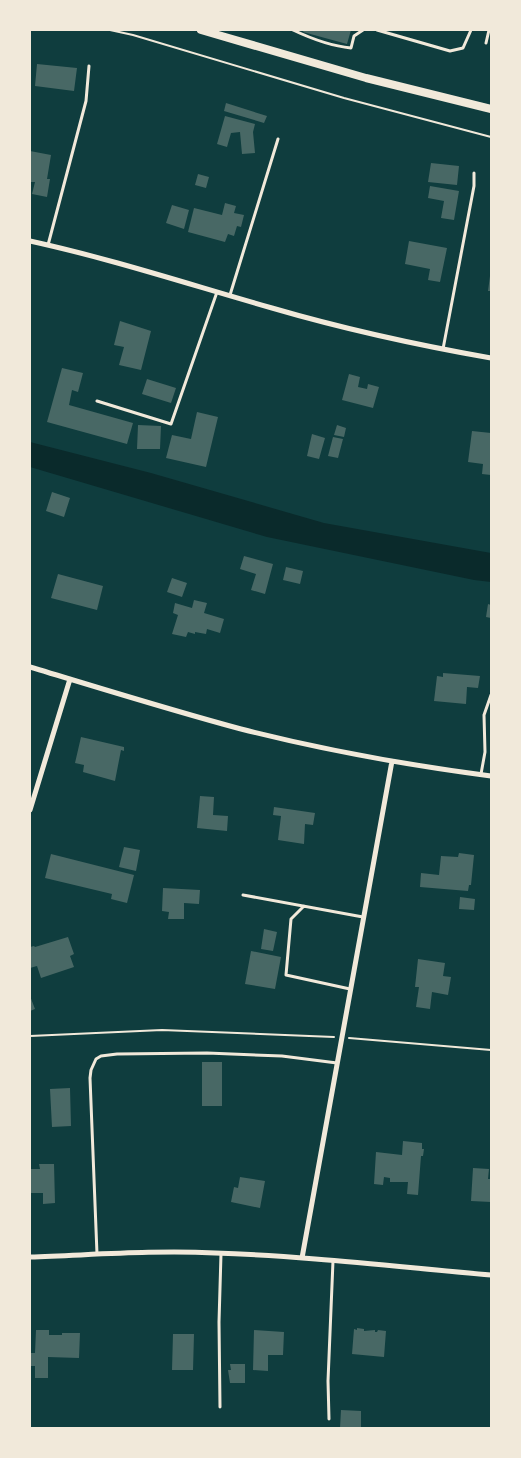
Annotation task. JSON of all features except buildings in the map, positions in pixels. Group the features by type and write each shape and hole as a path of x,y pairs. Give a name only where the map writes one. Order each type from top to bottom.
{"street":[{"path":"201,30 366,78 491,109"},
{"path":"30,241 117,262 337,326 491,358"},
{"path":"30,667 160,707 242,729 392,761 491,776"},
{"path":"30,810 70,679"},
{"path":"302,1258 392,761"},
{"path":"30,1257 162,1252 221,1253 491,1274"}],"lane":[{"path":"293,30 321,42 338,47 351,48 354,36 363,30"},
{"path":"377,30 450,51 463,48 471,30"},
{"path":"486,43 489,30"},
{"path":"48,245 86,102 89,66"},
{"path":"230,295 278,138"},
{"path":"443,349 474,186 474,173"},
{"path":"97,401 171,424 217,291"},
{"path":"481,775 484,752 484,715 491,695"},
{"path":"243,895 363,917"},
{"path":"304,906 291,920 286,975 350,989"},
{"path":"97,1254 90,1078 96,1059 101,1056 117,1054 207,1053 282,1056 337,1063"},
{"path":"220,1407 219,1322 221,1253"},
{"path":"330,1418 328,1381 333,1261"}],"path":[{"path":"110,30 344,98 491,137"},
{"path":"30,1036 162,1030 342,1037 491,1050"}],"water":[{"path":"30,442 151,473 324,523 491,553 491,582 267,537 30,467"}]}
